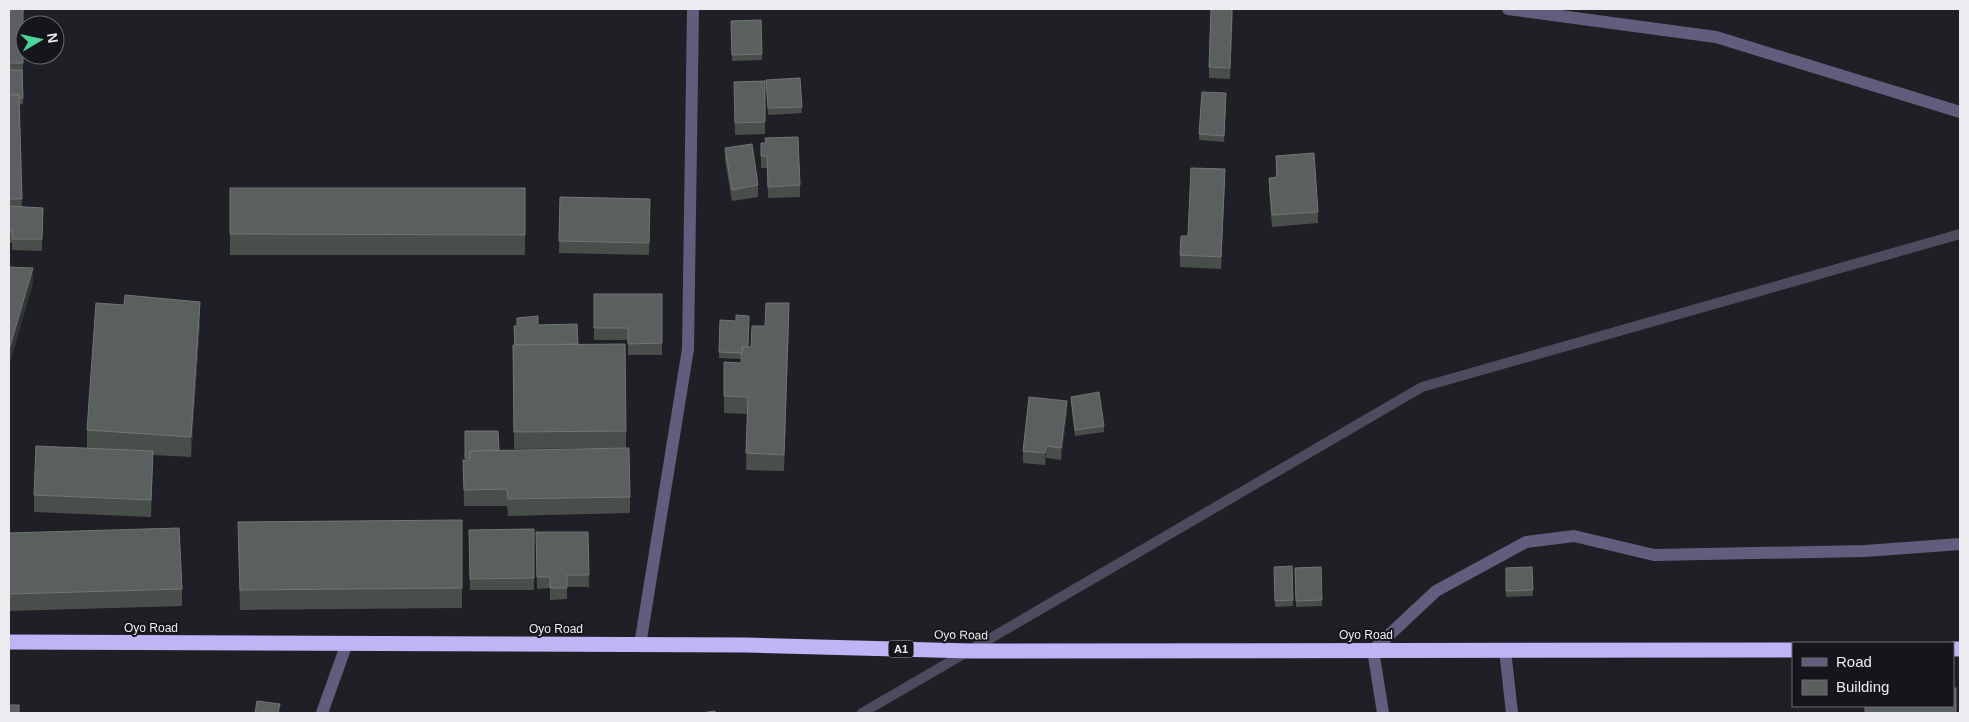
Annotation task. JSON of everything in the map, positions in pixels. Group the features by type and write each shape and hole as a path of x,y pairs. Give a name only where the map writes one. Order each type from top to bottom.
{"highway":[{"name":"Oyo Road","path":"9,642 640,644 971,651 1792,650"}],"street":[{"path":"640,644 688,349 693,9"},
{"path":"1508,9 1716,37 1960,112"},
{"path":"1383,713 1373,650 1436,590 1526,542 1574,536 1654,555 1865,551 1960,544"},
{"path":"322,713 347,643"},
{"path":"1504,650 1512,713"}],"building":[{"path":"9,9 23,9 23,15 15,15 15,63 9,63"},
{"path":"1211,9 1232,9 1230,68 1209,67"},
{"path":"761,20 762,54 732,55 731,21"},
{"path":"9,70 22,70 23,98 19,98 19,95 9,95"},
{"path":"800,78 802,107 768,108 766,80"},
{"path":"765,81 765,122 735,123 734,82"},
{"path":"1202,92 1226,93 1224,136 1199,134"},
{"path":"9,95 19,95 22,199 9,199"},
{"path":"798,137 800,185 768,187 767,156 761,156 761,143 766,143 765,138"},
{"path":"752,144 758,185 732,190 725,148"},
{"path":"1314,153 1318,212 1272,215 1269,178 1277,177 1276,156"},
{"path":"1191,168 1225,169 1221,257 1180,255 1181,236 1188,236"},
{"path":"230,188 525,188 525,235 230,234"},
{"path":"560,197 650,199 649,243 559,241"},
{"path":"9,206 43,208 42,239 12,239 12,231 9,231"},
{"path":"9,267 33,268 9,350"},
{"path":"594,294 662,294 662,343 628,344 628,328 594,328"},
{"path":"125,295 200,302 191,437 87,430 96,303 124,305"},
{"path":"766,303 789,303 784,455 746,453 748,397 724,396 724,362 741,363 742,347 751,347 752,326 765,326"},
{"path":"736,315 749,316 748,347 742,347 742,353 719,352 720,320 736,321"},
{"path":"538,316 538,325 577,324 578,344 515,345 514,326 517,326 517,318"},
{"path":"625,344 626,431 514,432 513,345"},
{"path":"1099,392 1104,426 1075,430 1071,397"},
{"path":"1029,397 1067,401 1061,448 1046,446 1045,453 1023,451"},
{"path":"465,431 498,431 499,450 470,451 470,458 465,458"},
{"path":"36,446 153,451 151,500 34,495"},
{"path":"629,448 630,497 508,499 507,489 464,490 463,460 470,460 470,451"},
{"path":"462,520 462,588 240,590 238,522"},
{"path":"179,528 182,589 9,594 9,533"},
{"path":"534,529 534,578 470,579 469,530"},
{"path":"536,532 588,532 589,575 567,575 567,588 550,588 550,577 537,577"},
{"path":"1292,566 1293,600 1275,601 1274,567"},
{"path":"1321,567 1322,600 1296,601 1295,568"},
{"path":"1532,567 1533,590 1506,591 1506,568"},
{"path":"1954,688 1956,688 1956,713 1865,713 1865,707 1954,707"},
{"path":"257,701 280,704 278,713 255,713"},
{"path":"9,705 19,705 19,713 9,713"}],"waterway":[{"path":"862,713 1422,387 1960,234"}]}
